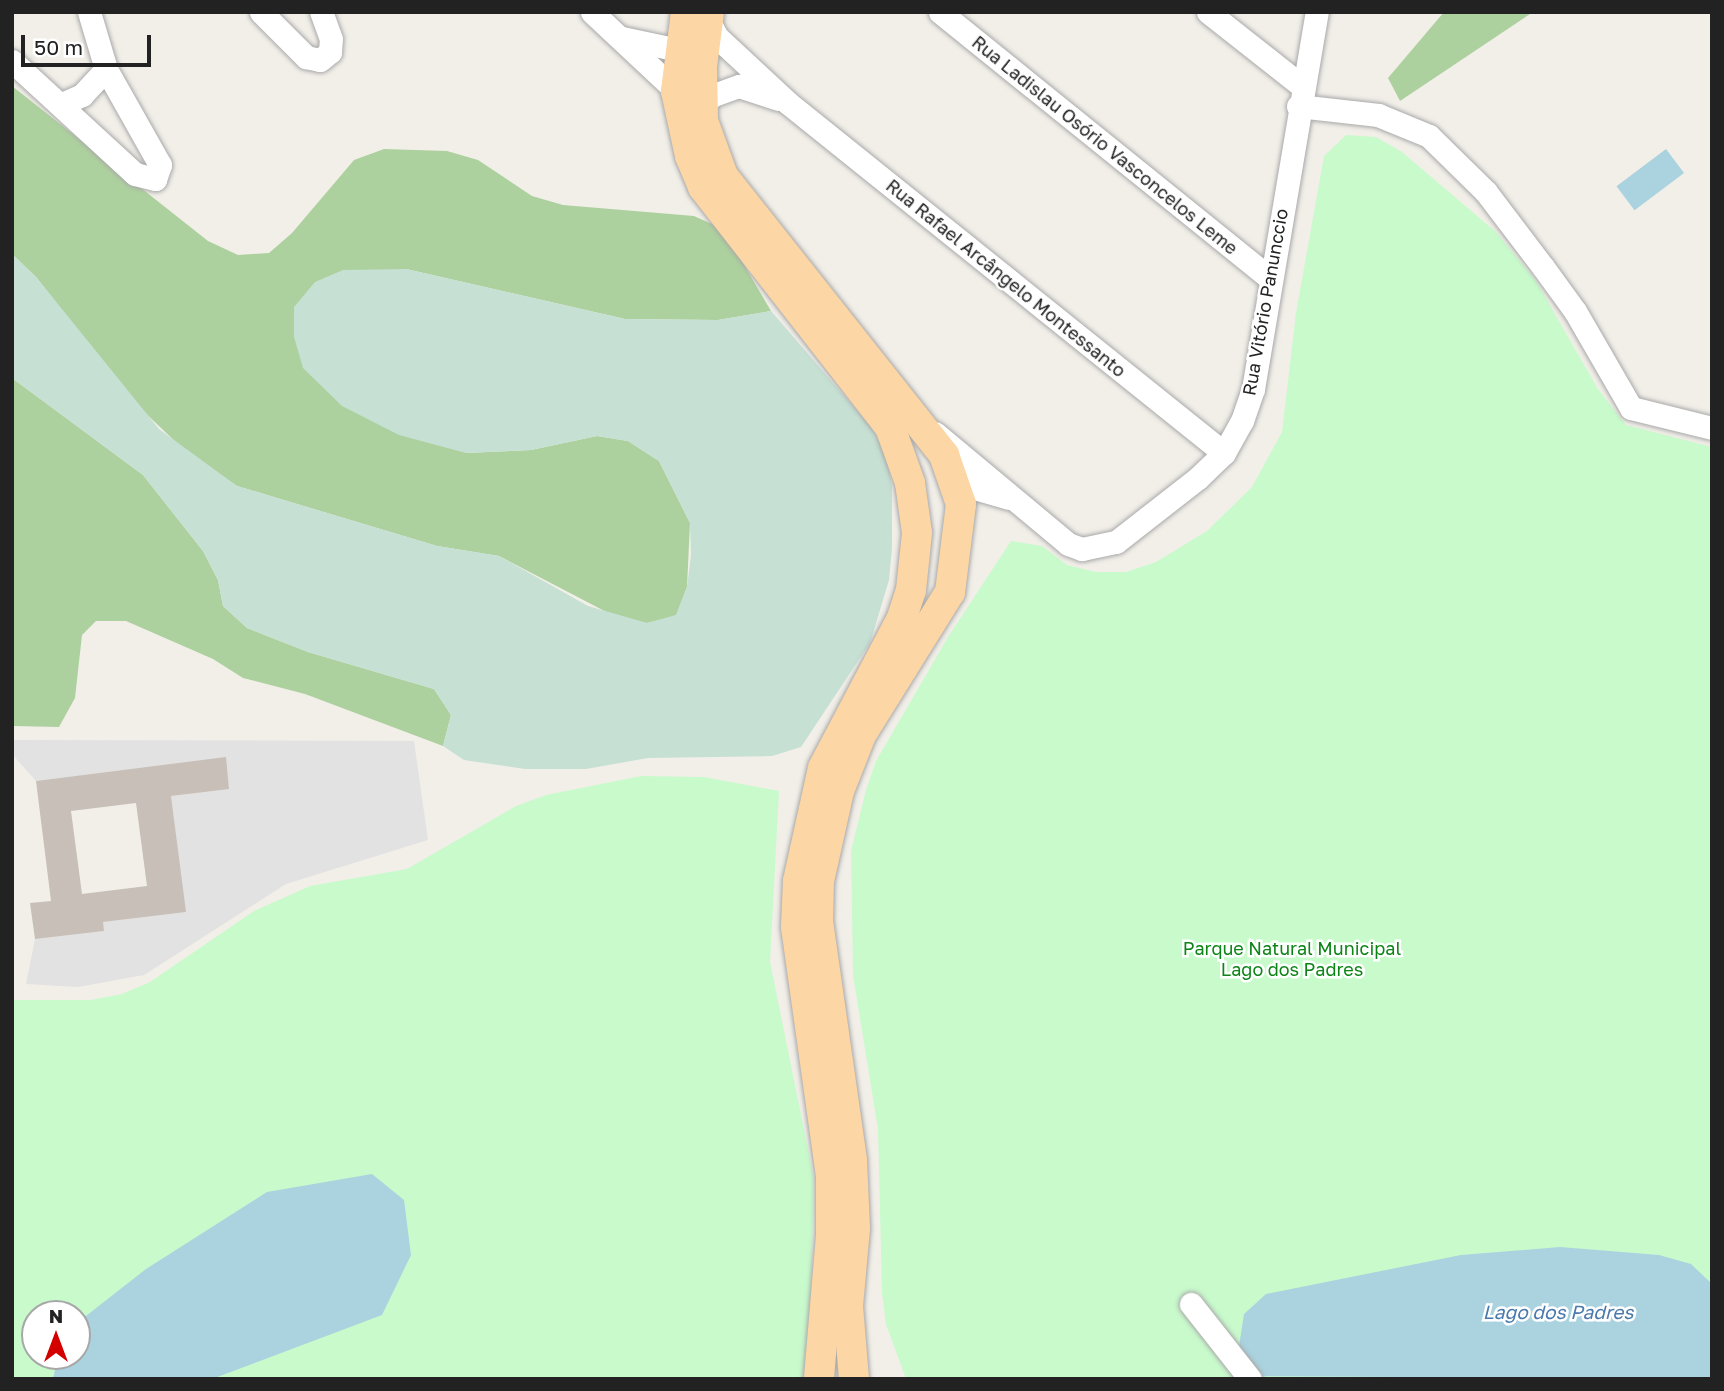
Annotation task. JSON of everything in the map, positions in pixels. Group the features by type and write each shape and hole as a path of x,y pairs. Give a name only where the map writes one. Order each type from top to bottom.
{"main road":[{"path":"701,15 690,58 676,91 690,156 704,187 890,427 904,460 917,533 911,590 901,620 823,768 798,881 796,927 831,1177 831,1235 819,1379"},
{"path":"690,58 711,152 738,200 915,417 944,456 964,497 950,592 861,734 839,791 820,881 818,921 852,1160 855,1228 848,1306 856,1375"},
{"path":"913,501 964,497"},
{"path":"917,533 937,535 955,524 964,497"}],"street":[{"path":"12,61 62,104 135,174 155,179 160,165 106,69 89,12"},
{"path":"261,12 306,57 320,60 330,52 331,39 321,12"},
{"path":"592,12 676,91"},
{"name":"Rua Ladislau Osório Vasconcelos Leme","path":"940,12 1270,278"},
{"path":"1208,12 1300,96 1378,115 1429,136 1486,192 1543,267 1575,311 1631,408 1712,428"},
{"name":"Rua Vitório Panunccio","path":"915,417 984,471 1012,499 1068,544 1097,548 1116,542 1198,478 1224,453 1242,421 1253,389 1300,96 1317,12"},
{"name":"Rua Rafael Arcângelo Montessanto","path":"701,15 717,37 788,103 1224,453"},
{"path":"622,38 690,58"},
{"path":"62,104 97,84 106,69"},
{"name":"Rua Rafael Arcângelo Montessanto","path":"702,108 711,96 739,86 788,103"},
{"name":"Rua Vitório Panunccio","path":"964,497 1012,499"},
{"path":"1191,1304 1250,1379"}],"green space":[{"path":"1444,12 1533,12 1400,101 1388,78"},
{"path":"12,86 208,241 238,255 269,253 292,233 354,160 384,149 447,151 478,160 532,196 563,205 694,216 723,229 771,311 718,320 625,319 406,269 466,453 531,450 597,436 628,441 659,461 690,523 687,587 676,616 647,623 616,617 499,556 437,546 237,486 183,449 138,406 36,277 12,254"},
{"name":"Parque Natural Municipal Lago dos Padres","path":"1346,135 1376,137 1402,152 1496,232 1536,281 1598,389 1626,425 1712,447 1712,1379 906,1379 886,1324 882,1293 878,1129 853,975 851,851 876,761 948,637 1011,541 1042,546 1067,565 1096,572 1126,572 1156,562 1207,531 1252,487 1282,432 1296,313 1324,156"},
{"path":"12,254 36,277 159,429 237,486 437,546 499,556 588,606 647,623 676,615 687,587 691,555 690,523 659,461 628,441 597,436 531,450 466,453 399,435 342,406 303,368 294,337 294,307 315,282 343,270 406,269 625,319 718,320 771,311 871,427 886,454 892,486 892,548 889,580 870,643 801,747 772,756 648,758 586,769 525,769 464,760 443,746 451,715 434,689 308,652 247,628 223,606 218,580 203,551 143,475 12,378"},
{"path":"12,378 143,475 203,551 218,580 223,606 247,628 308,652 434,689 451,715 443,746 305,694 243,678 213,659 126,621 96,621 82,635 75,698 59,727 12,726"},
{"path":"641,776 704,777 779,791 770,962 814,1179 809,1379 12,1379 12,1000 91,1000 122,994 150,982 254,911 310,886 407,869 516,806 546,795"}],"shaded area":[{"path":"12,740 414,741 428,840 286,884 144,975 78,987 26,984 35,939 103,931 103,922 185,912 171,796 229,788 225,758 36,781 12,754"}],"water":[{"path":"1666,149 1684,173 1635,210 1616,186"},
{"path":"372,1174 404,1200 411,1255 382,1315 212,1379 53,1379 55,1370 91,1370 91,1312 146,1269 267,1192"},
{"name":"Lago dos Padres","path":"1560,1247 1659,1255 1691,1264 1712,1284 1712,1379 1249,1376 1239,1346 1244,1314 1266,1294 1461,1255"}],"building":[{"path":"226,757 229,789 171,796 186,912 103,922 104,931 35,939 30,903 51,901 36,781","holes":["136,803 147,886 82,894 71,811"]}]}
